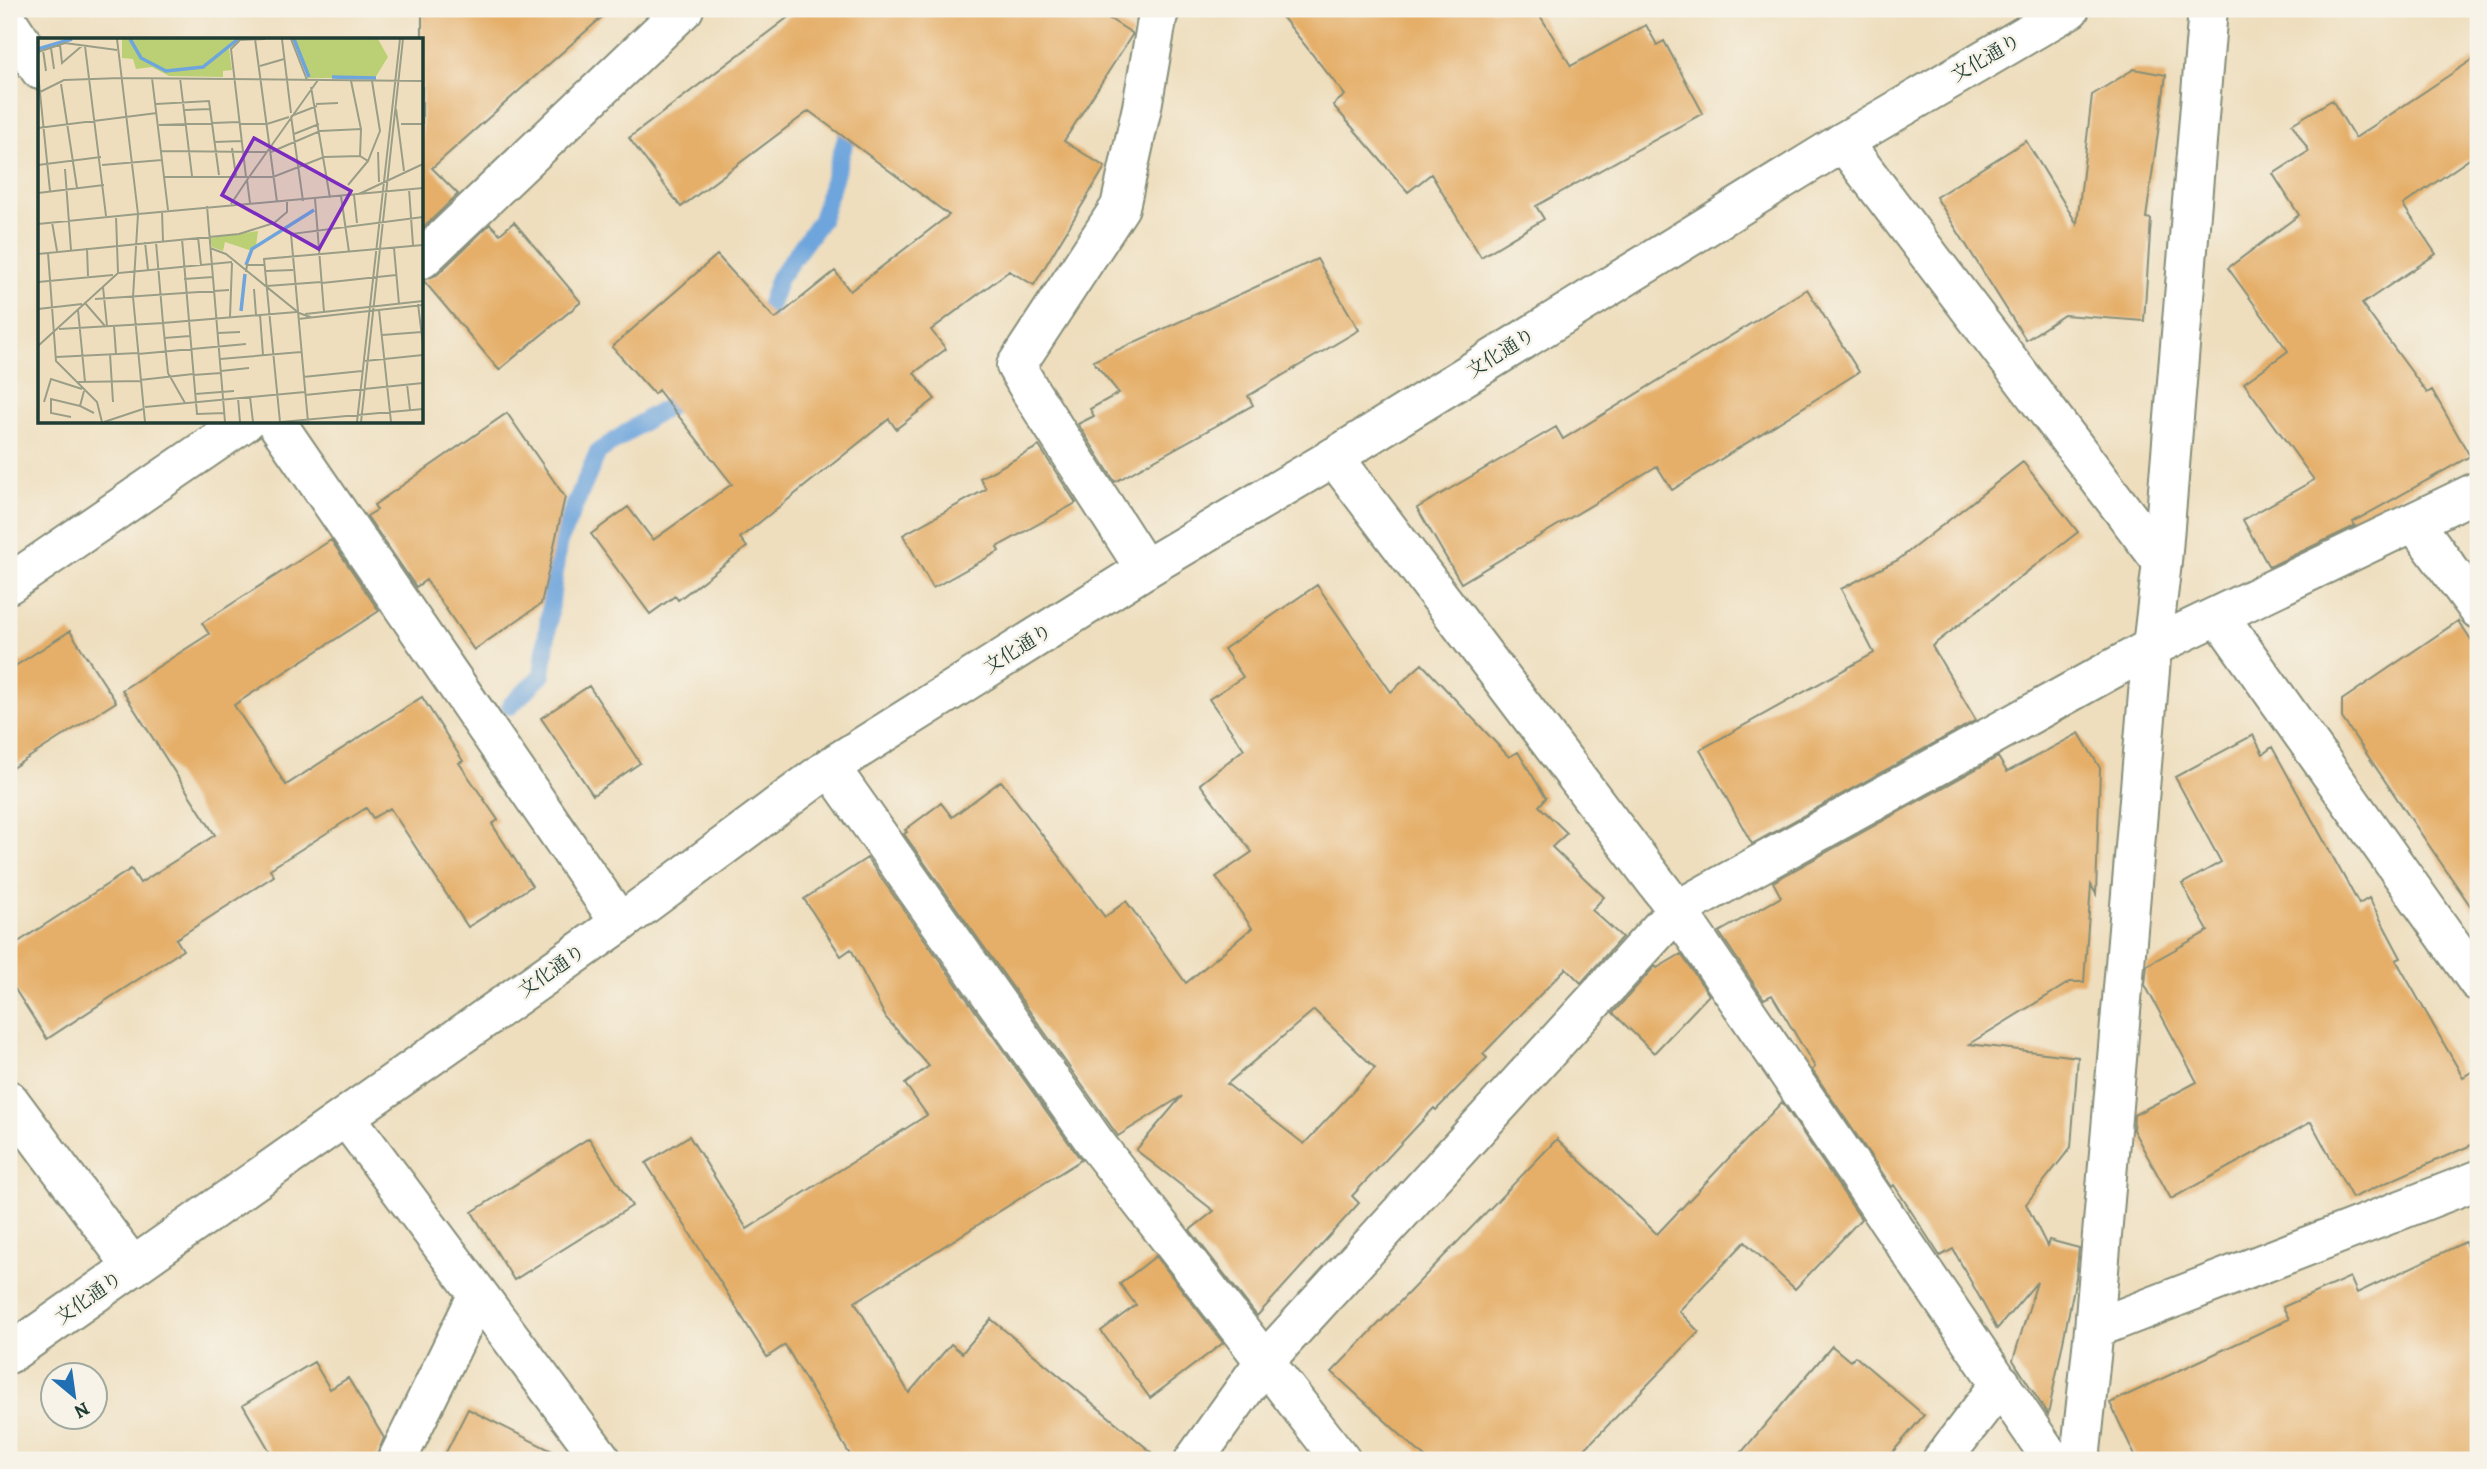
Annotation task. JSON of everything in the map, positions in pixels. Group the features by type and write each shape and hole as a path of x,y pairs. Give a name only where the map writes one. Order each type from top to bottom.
{"street":[{"path":"424,257 684,9"},
{"path":"1145,569 1016,366 1120,207 1161,9"},
{"name":"文化通り","path":"9,1354 620,923 830,767 1145,569 1334,457 1843,142 2070,9"},
{"path":"2080,1460 2094,1329 2152,647 2162,562 2208,9"},
{"path":"9,23 38,67"},
{"path":"1843,142 2162,562"},
{"path":"9,584 242,424"},
{"path":"277,424 620,923"},
{"path":"1334,457 1678,910 2052,1460"},
{"path":"1194,1460 1264,1362 1678,910 2152,647 2478,491"},
{"path":"2414,522 2478,609"},
{"path":"2219,616 2478,982"},
{"path":"830,767 1097,1145 1341,1460"},
{"path":"9,1100 133,1267"},
{"path":"346,1117 478,1294 585,1452"},
{"path":"2094,1329 2478,1180"},
{"path":"397,1460 478,1294"},
{"path":"1942,1460 2001,1383"}],"building":[{"path":"422,9 611,9 432,168 458,194 424,227"},
{"path":"799,9 1094,9 1132,35 1064,141 1105,167 1034,285 1009,271 931,330 946,349 914,373 935,399 896,429 889,419 740,538 747,547 678,600 675,596 650,614 591,534 628,507 653,540 732,484 658,390 654,394 612,347 717,255 775,319 835,271 850,291 949,215 809,111 681,207 629,138"},
{"path":"1276,9 1536,9 1571,66 1646,25 1657,45 1664,41 1703,113 1536,206 1544,219 1481,257 1431,174 1408,192 1333,105 1345,95"},
{"path":"2478,56 2478,153 2403,205 2436,254 2362,304 2427,393 2432,390 2470,456 2353,522 2355,526 2269,567 2243,520 2314,480 2244,383 2288,351 2228,268 2299,215 2273,174 2309,151 2292,124 2332,100 2355,138"},
{"path":"2134,69 2166,75 2146,218 2151,219 2144,321 2064,315 2026,340 1936,197 2026,141 2077,224 2092,95"},
{"path":"514,222 581,302 499,370 424,280 437,275 490,224 500,234"},
{"path":"1317,259 1359,330 1248,396 1253,405 1115,482 1078,424 1094,416 1090,409 1119,393 1093,361"},
{"path":"1807,289 1859,372 1672,490 1657,466 1461,583 1417,508 1556,427 1563,439"},
{"path":"507,413 565,497 541,604 474,650 426,580 416,587 367,516 377,510 374,505"},
{"path":"1039,446 1076,503 997,547 999,551 933,588 903,535 986,489 980,478"},
{"path":"2023,462 2078,532 1932,646 1976,720 1752,844 1700,750 1874,653 1841,589 1898,560"},
{"path":"331,540 379,611 234,705 286,785 422,697 463,761 459,763 498,820 492,824 532,886 468,927 390,808 373,818 366,808 270,869 274,876 176,939 183,950 47,1039 9,980 9,948 131,869 140,883 215,835 122,690 209,634 202,623"},
{"path":"1317,585 1391,692 1422,664 1509,757 1518,752 1546,798 1539,806 1567,833 1552,847 1604,897 1592,910 1622,937 1581,983 1566,968 1483,1054 1487,1058 1436,1110 1434,1108 1352,1196 1359,1203 1257,1316 1190,1230 1214,1211 1136,1150 1182,1096 1118,1136 904,834 907,832 905,830 941,803 952,817 1001,781 1105,917 1126,901 1186,983 1252,928 1216,877 1252,852 1200,784 1244,749 1209,699 1243,677 1224,649","holes":["1314,1010 1375,1068 1304,1144 1227,1084"]},
{"path":"2458,621 2478,651 2478,917 2342,718 2342,700"},
{"path":"70,631 116,702 9,770 9,670"},
{"path":"589,686 640,763 593,795 541,718"},
{"path":"2079,733 2100,768 2096,894 2091,885 2084,982 2070,982 1969,1044 2078,1057 2071,1147 2026,1204 2047,1246 2049,1240 2079,1248 2076,1278 2048,1415 2013,1360 2037,1282 1997,1329 1953,1249 1940,1256 1894,1185 1892,1187 1812,1070 1815,1067 1772,995 1764,999 1719,932 1781,897 1773,882 1998,757 2007,772"},
{"path":"2253,735 2263,754 2272,747 2359,904 2369,898 2401,958 2396,960 2463,1077 2478,1068 2478,1142 2352,1198 2311,1122 2171,1199 2133,1130 2134,1115 2197,1082 2145,985 2147,965 2208,931 2182,884 2221,862 2175,777"},
{"path":"867,858 1081,1160 855,1302 909,1393 951,1344 962,1353 991,1319 1161,1460 853,1460 785,1345 767,1357 646,1163 689,1136 747,1229 927,1115 905,1084 929,1066 886,1018 851,949 841,956 804,899"},
{"path":"1681,954 1709,995 1654,1053 1613,1013 1655,966 1657,968"},
{"path":"1782,1102 1861,1219 1795,1289 1745,1242 1679,1311 1699,1332 1574,1460 1428,1460 1332,1372 1557,1139 1657,1234"},
{"path":"589,1138 632,1206 514,1280 472,1212"},
{"path":"2465,1242 2478,1270 2478,1460 2137,1460 2110,1403 2289,1319 2283,1307 2350,1277 2357,1293"},
{"path":"1156,1256 1223,1343 1150,1398 1101,1331 1136,1305 1120,1284"},
{"path":"1832,1346 1850,1361 1855,1356 1924,1415 1886,1460 1735,1460"},
{"path":"314,1362 330,1389 348,1378 384,1438 375,1460 275,1460 243,1405"},
{"path":"468,1409 570,1460 442,1460"}],"waterway":[{"path":"760,333 779,278 821,220 853,116"},
{"path":"510,706 542,675 558,544 598,452 650,417 692,395"}]}
